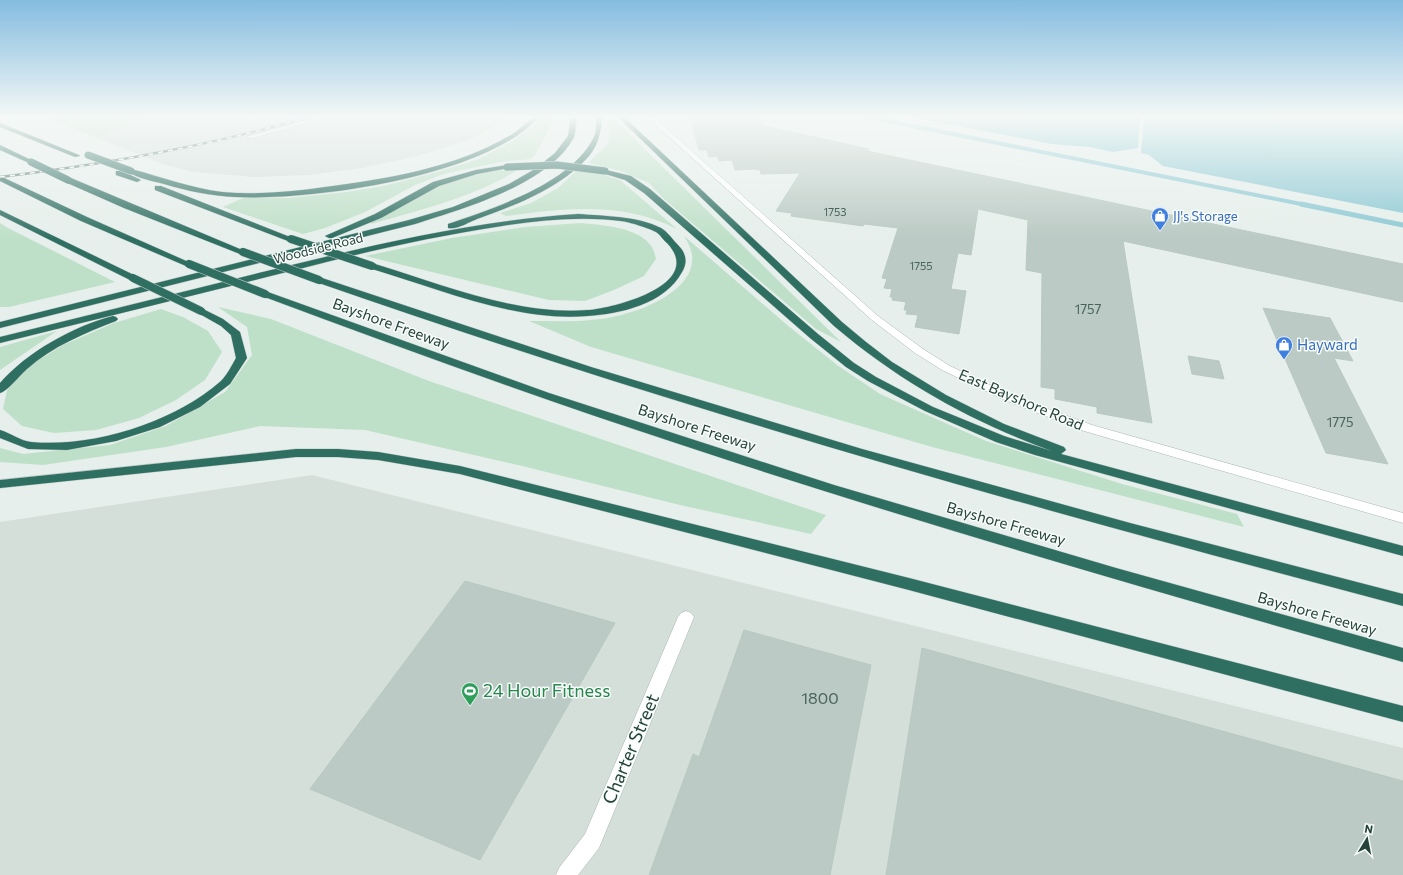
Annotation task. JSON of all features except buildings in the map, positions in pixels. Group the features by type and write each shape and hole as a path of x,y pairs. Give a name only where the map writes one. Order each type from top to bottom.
{"highway":[{"name":"Bayshore Freeway","path":"20,157 127,206 243,252 320,280 553,359 799,434 1109,522 1403,600"},
{"path":"79,157 291,239 372,266 510,307 551,314 576,315 617,309 651,296 673,279 682,262 678,247 665,233 643,223 600,216 552,218 503,223 433,235 351,253"},
{"path":"93,157 167,184 214,193 275,195 334,189 415,174 469,157"},
{"name":"Woodside Road","path":"0,325 412,222 473,202 519,181 554,157"},
{"name":"Woodside Road","path":"0,340 187,295 426,234 512,203 544,187 583,157"},
{"path":"663,157 848,334 888,364 921,386 973,414 1043,444 1087,460 1290,520"},
{"path":"131,292 330,235 378,216 436,184 469,174 507,166 550,164 579,166 605,171 628,178 647,191 830,350 872,379 898,394 961,424 1039,452 1403,551"},
{"name":"Bayshore Freeway","path":"0,178 84,219 189,264 265,294 513,384 766,468 1091,566 1403,655"},
{"path":"0,212 201,311 227,326 237,335 241,345 241,356 238,366 231,377 204,400 159,424 132,434 100,442 69,446 43,447 20,443 5,438 0,434"},
{"path":"0,390 28,363 64,341 103,323 187,295"},
{"path":"0,484 296,453 331,452 392,456 460,470 909,584 1403,714"},
{"path":"0,474 33,481"}],"street":[{"name":"East Bayshore Road","path":"695,157 875,318 913,347 946,368 1011,399 1088,428 1403,518"},
{"name":"Charter Street","path":"566,875 592,841 686,617"}],"shaded area":[{"path":"145,157 415,157 362,168 309,175 254,177 193,172 163,164"},
{"path":"312,475 1403,748 1403,875 0,875 0,522"}],"green space":[{"path":"483,157 533,157 531,159 500,162 444,174 415,185 365,212 325,228 303,234 223,207 243,198 289,198 346,192 383,186"},
{"path":"594,157 652,157 841,342 816,329 664,199 649,183 621,171 589,163"},
{"path":"522,167 487,186 468,194 371,224 371,222 434,186 498,169"},
{"path":"577,170 595,172 620,180 677,229 657,220 614,210 571,209 506,216 500,213 531,203 558,188"},
{"path":"0,223 115,282 9,307 0,307"},
{"path":"581,223 620,228 638,235 646,240 652,247 656,259 644,276 585,301 549,300 365,256 452,238 525,227"},
{"path":"684,236 786,324 837,365 880,394 986,441 1122,484 1237,514 1244,527 932,447 591,347 529,321 575,321 610,318 635,311 664,298 676,289 686,278 692,265 691,251"},
{"path":"218,307 271,319 429,381 826,515 811,534 680,505 522,466 365,430 260,426 166,447 43,465 0,462 0,448 23,454 110,445 166,426 225,392 252,355 247,327"},
{"path":"161,309 183,317 208,331 222,352 205,380 176,400 139,418 96,430 54,433 22,426 3,409 7,390 29,366 63,345 114,323"},
{"path":"57,331 0,370 0,347"}],"water":[{"path":"1151,157 1403,157 1403,213 1163,166"}],"waterway":[{"path":"1066,157 1306,205"},
{"path":"1301,204 1403,225"}],"railway":[{"path":"0,177 136,157"}],"place":[{"name":"JJ's Storage","path":"1160,231"},
{"name":"Hayward","path":"1284,360"},
{"name":"24 Hour Fitness","path":"470,706"}]}
